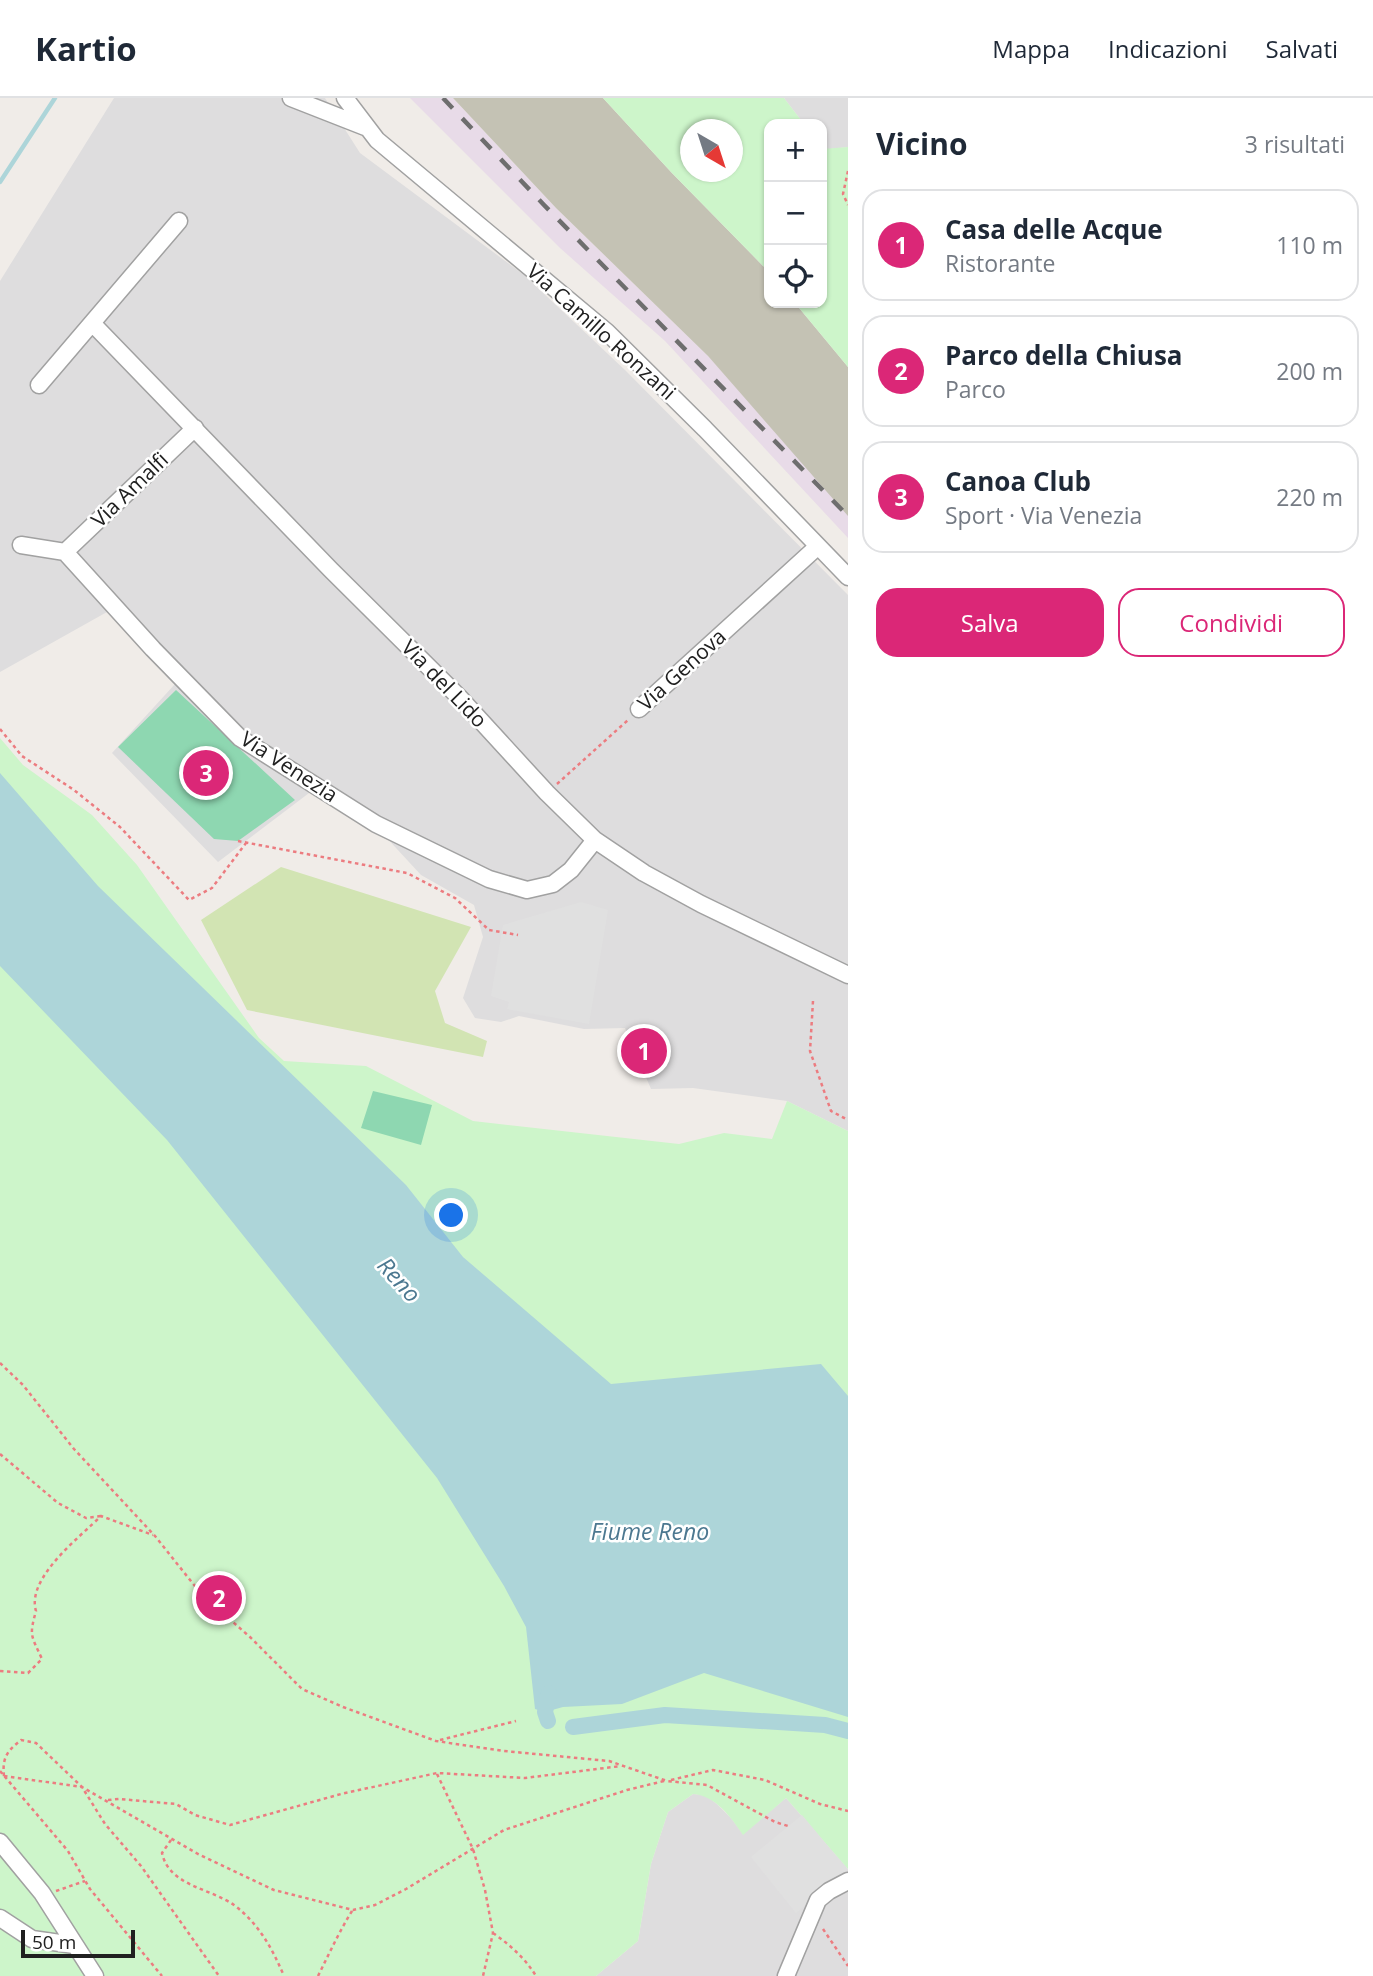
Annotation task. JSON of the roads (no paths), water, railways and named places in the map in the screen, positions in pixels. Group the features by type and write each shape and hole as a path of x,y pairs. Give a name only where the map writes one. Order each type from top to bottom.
{"street":[{"path":"291,98 367,128"},
{"name":"Via Camillo Ronzani","path":"345,98 377,140 607,332 848,577"},
{"path":"38,385 179,221"},
{"name":"Via del Lido","path":"92,323 595,840 644,873 701,904 848,975"},
{"name":"Via Amalfi","path":"65,552 195,428"},
{"path":"21,545 65,552"},
{"name":"Via Genova","path":"639,709 817,547"},
{"name":"Via Venezia","path":"65,552 153,649 240,738 376,824 489,879 527,890 552,884 571,870 595,840"},
{"path":"0,1842 44,1898 95,1976"},
{"path":"786,1976 818,1900 844,1884"},
{"path":"0,1918 32,1939 74,1945"}],"water":[{"name":"Fiume Reno","path":"0,773 98,886 406,1185 463,1257 611,1384 821,1364 848,1396 848,1717 704,1673 622,1704 563,1707 545,1712 535,1709 526,1627 504,1586 437,1478 167,1140 0,966"}],"waterway":[{"path":"0,182 55,98"},
{"path":"548,1721 545,1712 549,1693"},
{"path":"573,1727 665,1715 825,1725 848,1731"}],"railway":[{"path":"443,98 848,516"}],"place":[{"name":"Canoa Club","path":"206,773"},
{"name":"Casa delle Acque","path":"644,1051"},
{"name":"Parco della Chiusa","path":"219,1598"}],"water label":[{"name":"Reno","path":"399,1280"}]}
